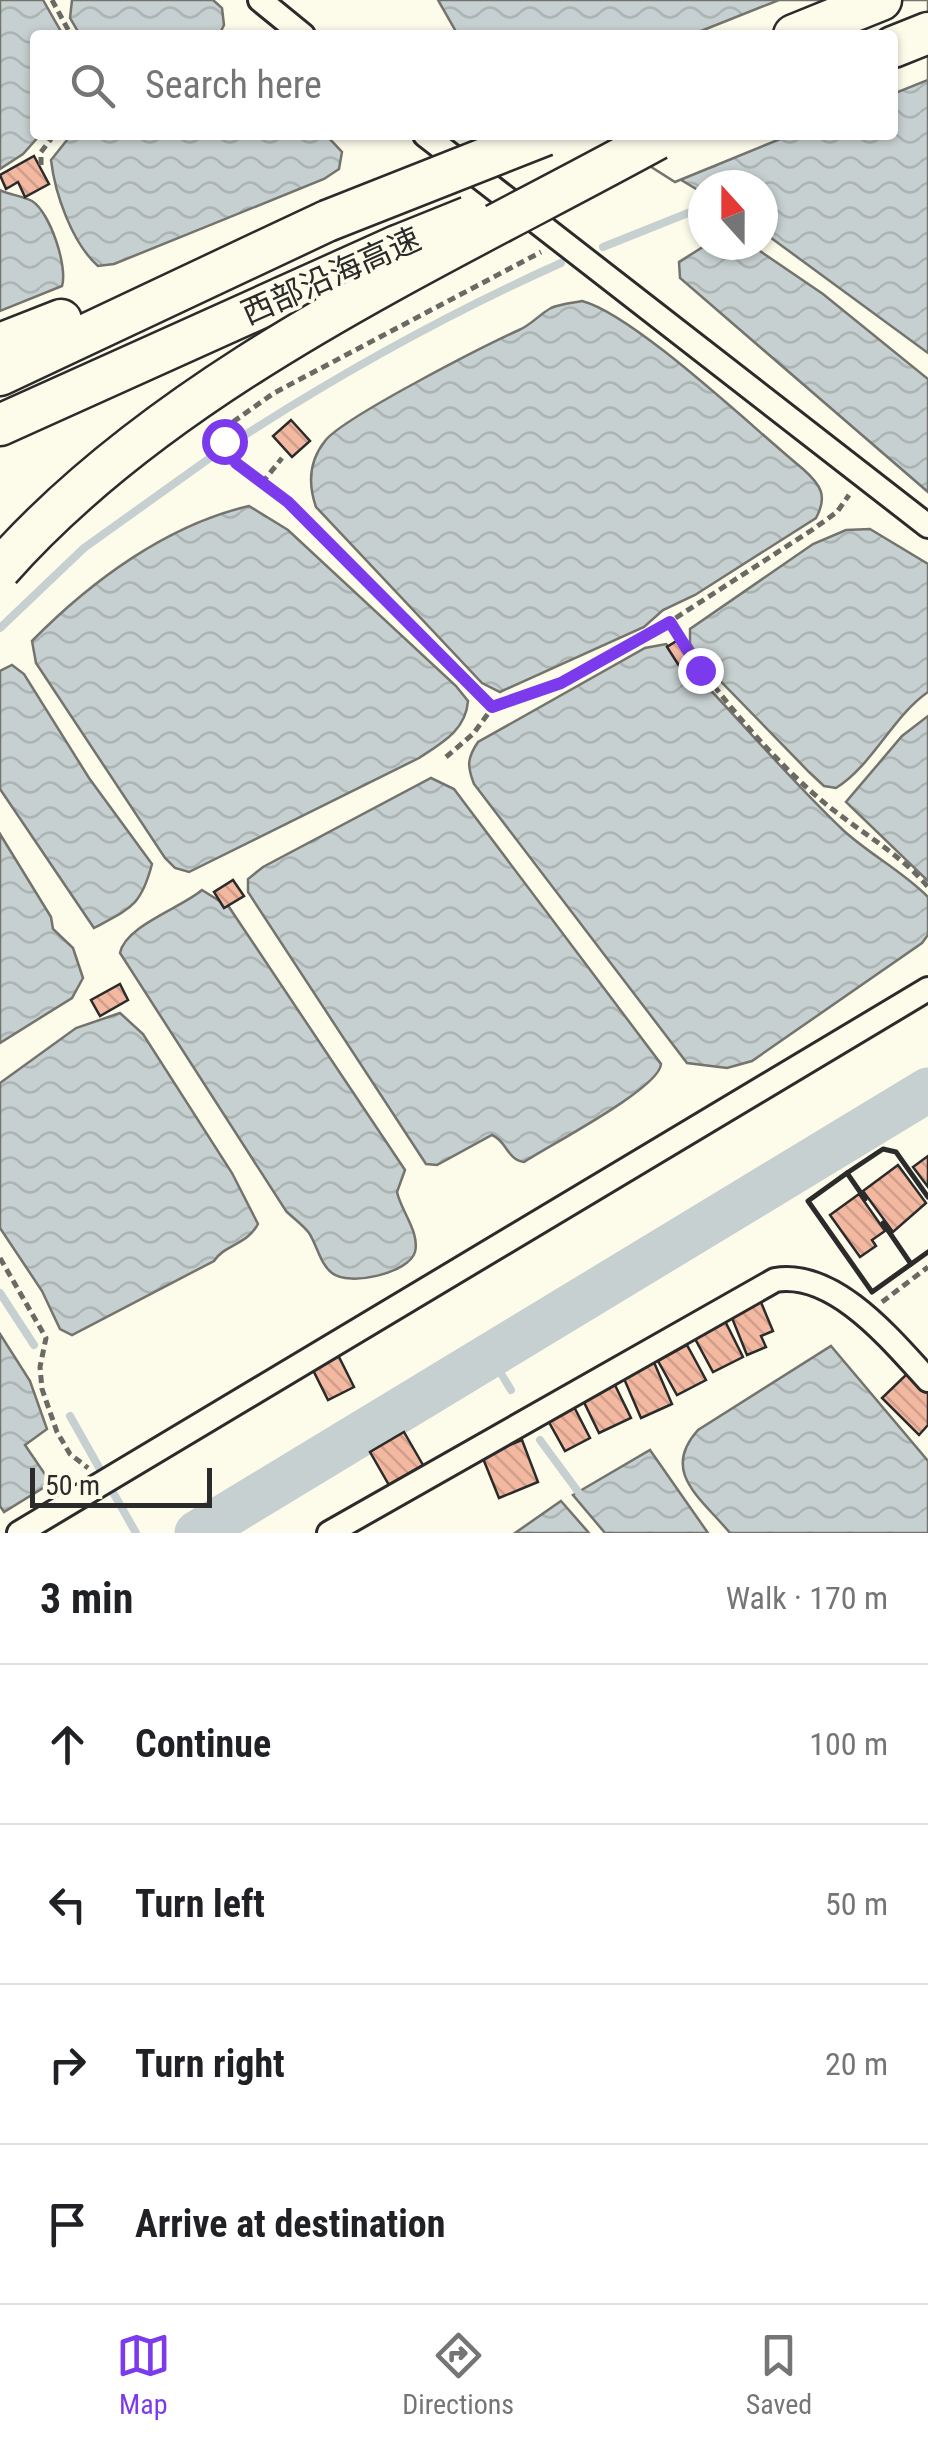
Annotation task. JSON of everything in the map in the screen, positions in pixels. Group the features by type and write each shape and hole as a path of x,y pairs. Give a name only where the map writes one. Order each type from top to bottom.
{"highway":[{"path":"807,30 882,0"},
{"path":"898,44 928,33"},
{"name":"西部沿海高速","path":"0,376 327,221 532,140"},
{"name":"西部沿海高速","path":"0,426 397,246 655,140"},
{"path":"0,569 44,519 126,453 260,358 657,140"},
{"path":"0,344 327,221"}],"street":[{"path":"260,0 296,30"},
{"path":"431,140 928,526"},
{"path":"19,1533 928,989"},
{"path":"330,1533 776,1280 803,1280 864,1316 928,1380"}],"path":[{"path":"52,0 68,30"},
{"path":"41,165 41,152 50,140"},
{"path":"492,707 288,502 236,463 224,441 226,423 388,329 563,242"},
{"path":"262,482 282,458"},
{"path":"446,757 473,734 492,707 561,683 670,622 837,512 853,489 853,468"},
{"path":"670,622 700,670 828,807 908,864 928,887"},
{"path":"0,1258 46,1338 40,1367 42,1388 57,1432 70,1454 88,1468 97,1489"},
{"path":"864,1316 928,1266"}],"water":[{"path":"0,0 43,0 60,30 30,30 30,140 36,140 0,169"},
{"path":"72,0 213,0 222,8 224,25 222,30 77,30 70,18"},
{"path":"438,0 920,0 928,7 928,353 778,243 778,170 688,170 688,184 614,140 898,140 898,30 455,30"},
{"path":"67,140 331,140 342,152 339,169 324,179 114,264 98,266 73,231 51,160"},
{"path":"0,190 39,207 56,240 63,277 62,286 0,311"},
{"path":"688,256 688,260 773,260 823,294 928,379 928,492 680,278 679,262"},
{"path":"582,301 632,328 694,375 809,475 821,491 822,503 816,518 695,595 663,610 644,627 500,692 482,683 316,507 311,481 313,465 325,441 358,416 523,328 551,308"},
{"path":"249,506 288,530 468,701 458,728 419,758 189,872 175,868 165,858 36,663 32,641 79,597 132,558 189,527"},
{"path":"870,529 928,564 928,692 904,714 861,767 836,788 824,786 809,772 699,659 690,643 690,629 813,544 846,530"},
{"path":"666,644 843,830 928,897 928,935 922,943 752,1061 727,1068 687,1063 474,784 469,767 478,742 645,648"},
{"path":"12,665 24,674 89,778 152,864 133,904 94,928 0,789 0,671"},
{"path":"928,716 928,881 846,802 902,736"},
{"path":"431,778 454,789 661,1064 643,1087 624,1101 524,1162 514,1158 492,1135 437,1165 426,1164 248,892 248,879 263,867"},
{"path":"0,834 51,917 53,929 73,948 83,978 72,998 0,1043"},
{"path":"202,890 229,907 405,1170 397,1192 413,1229 415,1252 391,1272 351,1279 328,1269 309,1233 286,1211 120,953 132,934"},
{"path":"120,1013 143,1034 232,1173 258,1224 214,1261 72,1335 60,1329 42,1291 0,1228 0,1083 76,1028"},
{"path":"0,1334 30,1381 47,1429 25,1445 51,1483 4,1512 0,1506"},
{"path":"831,1346 928,1461 928,1533 730,1533 689,1484 683,1459 687,1445 698,1430"},
{"path":"650,1450 708,1533 605,1533 573,1495"},
{"path":"561,1501 589,1533 515,1533"}],"pier":[{"path":"779,0 928,0 928,80 898,92 898,30 704,30"},
{"path":"609,140 778,140 704,170 688,170 688,177 675,182"}],"building":[{"path":"34,156 49,184 25,197 18,182 6,189 0,175"},
{"path":"291,420 310,441 292,457 273,436"},
{"path":"678,640 696,669 685,675 667,647"},
{"path":"233,880 244,896 224,908 214,892"},
{"path":"120,984 128,1000 100,1016 91,1000"},
{"path":"928,1156 928,1187 913,1167"},
{"path":"898,1165 926,1203 893,1232 863,1191"},
{"path":"859,1194 885,1231 872,1240 876,1246 860,1257 830,1215"},
{"path":"760,1300 773,1331 761,1336 766,1347 747,1355 730,1313"},
{"path":"724,1319 743,1357 713,1372 693,1335"},
{"path":"687,1345 706,1380 677,1395 658,1361"},
{"path":"337,1353 354,1387 328,1400 311,1366"},
{"path":"653,1360 672,1404 641,1418 622,1374"},
{"path":"910,1371 928,1389 928,1425 919,1435 882,1398"},
{"path":"613,1381 631,1418 599,1433 581,1396"},
{"path":"571,1401 590,1438 565,1451 545,1415"},
{"path":"404,1432 423,1465 389,1485 370,1452"},
{"path":"522,1440 538,1482 499,1498 482,1456"}],"waterway":[{"path":"603,247 688,213"},
{"path":"234,442 394,346 561,263"},
{"path":"0,628 84,548 221,450"},
{"path":"197,1533 928,1090"},
{"path":"0,1293 34,1345"},
{"path":"491,1357 511,1390"},
{"path":"70,1416 136,1533"},
{"path":"540,1440 582,1497"}],"wall":[{"path":"847,1173 883,1149 896,1152 928,1197"},
{"path":"865,1199 847,1173 808,1201 872,1292 928,1252"},
{"path":"883,1223 911,1264"}],"route":[{"path":"224,441 236,463 288,502 492,707 561,683 670,622 700,670"}]}
